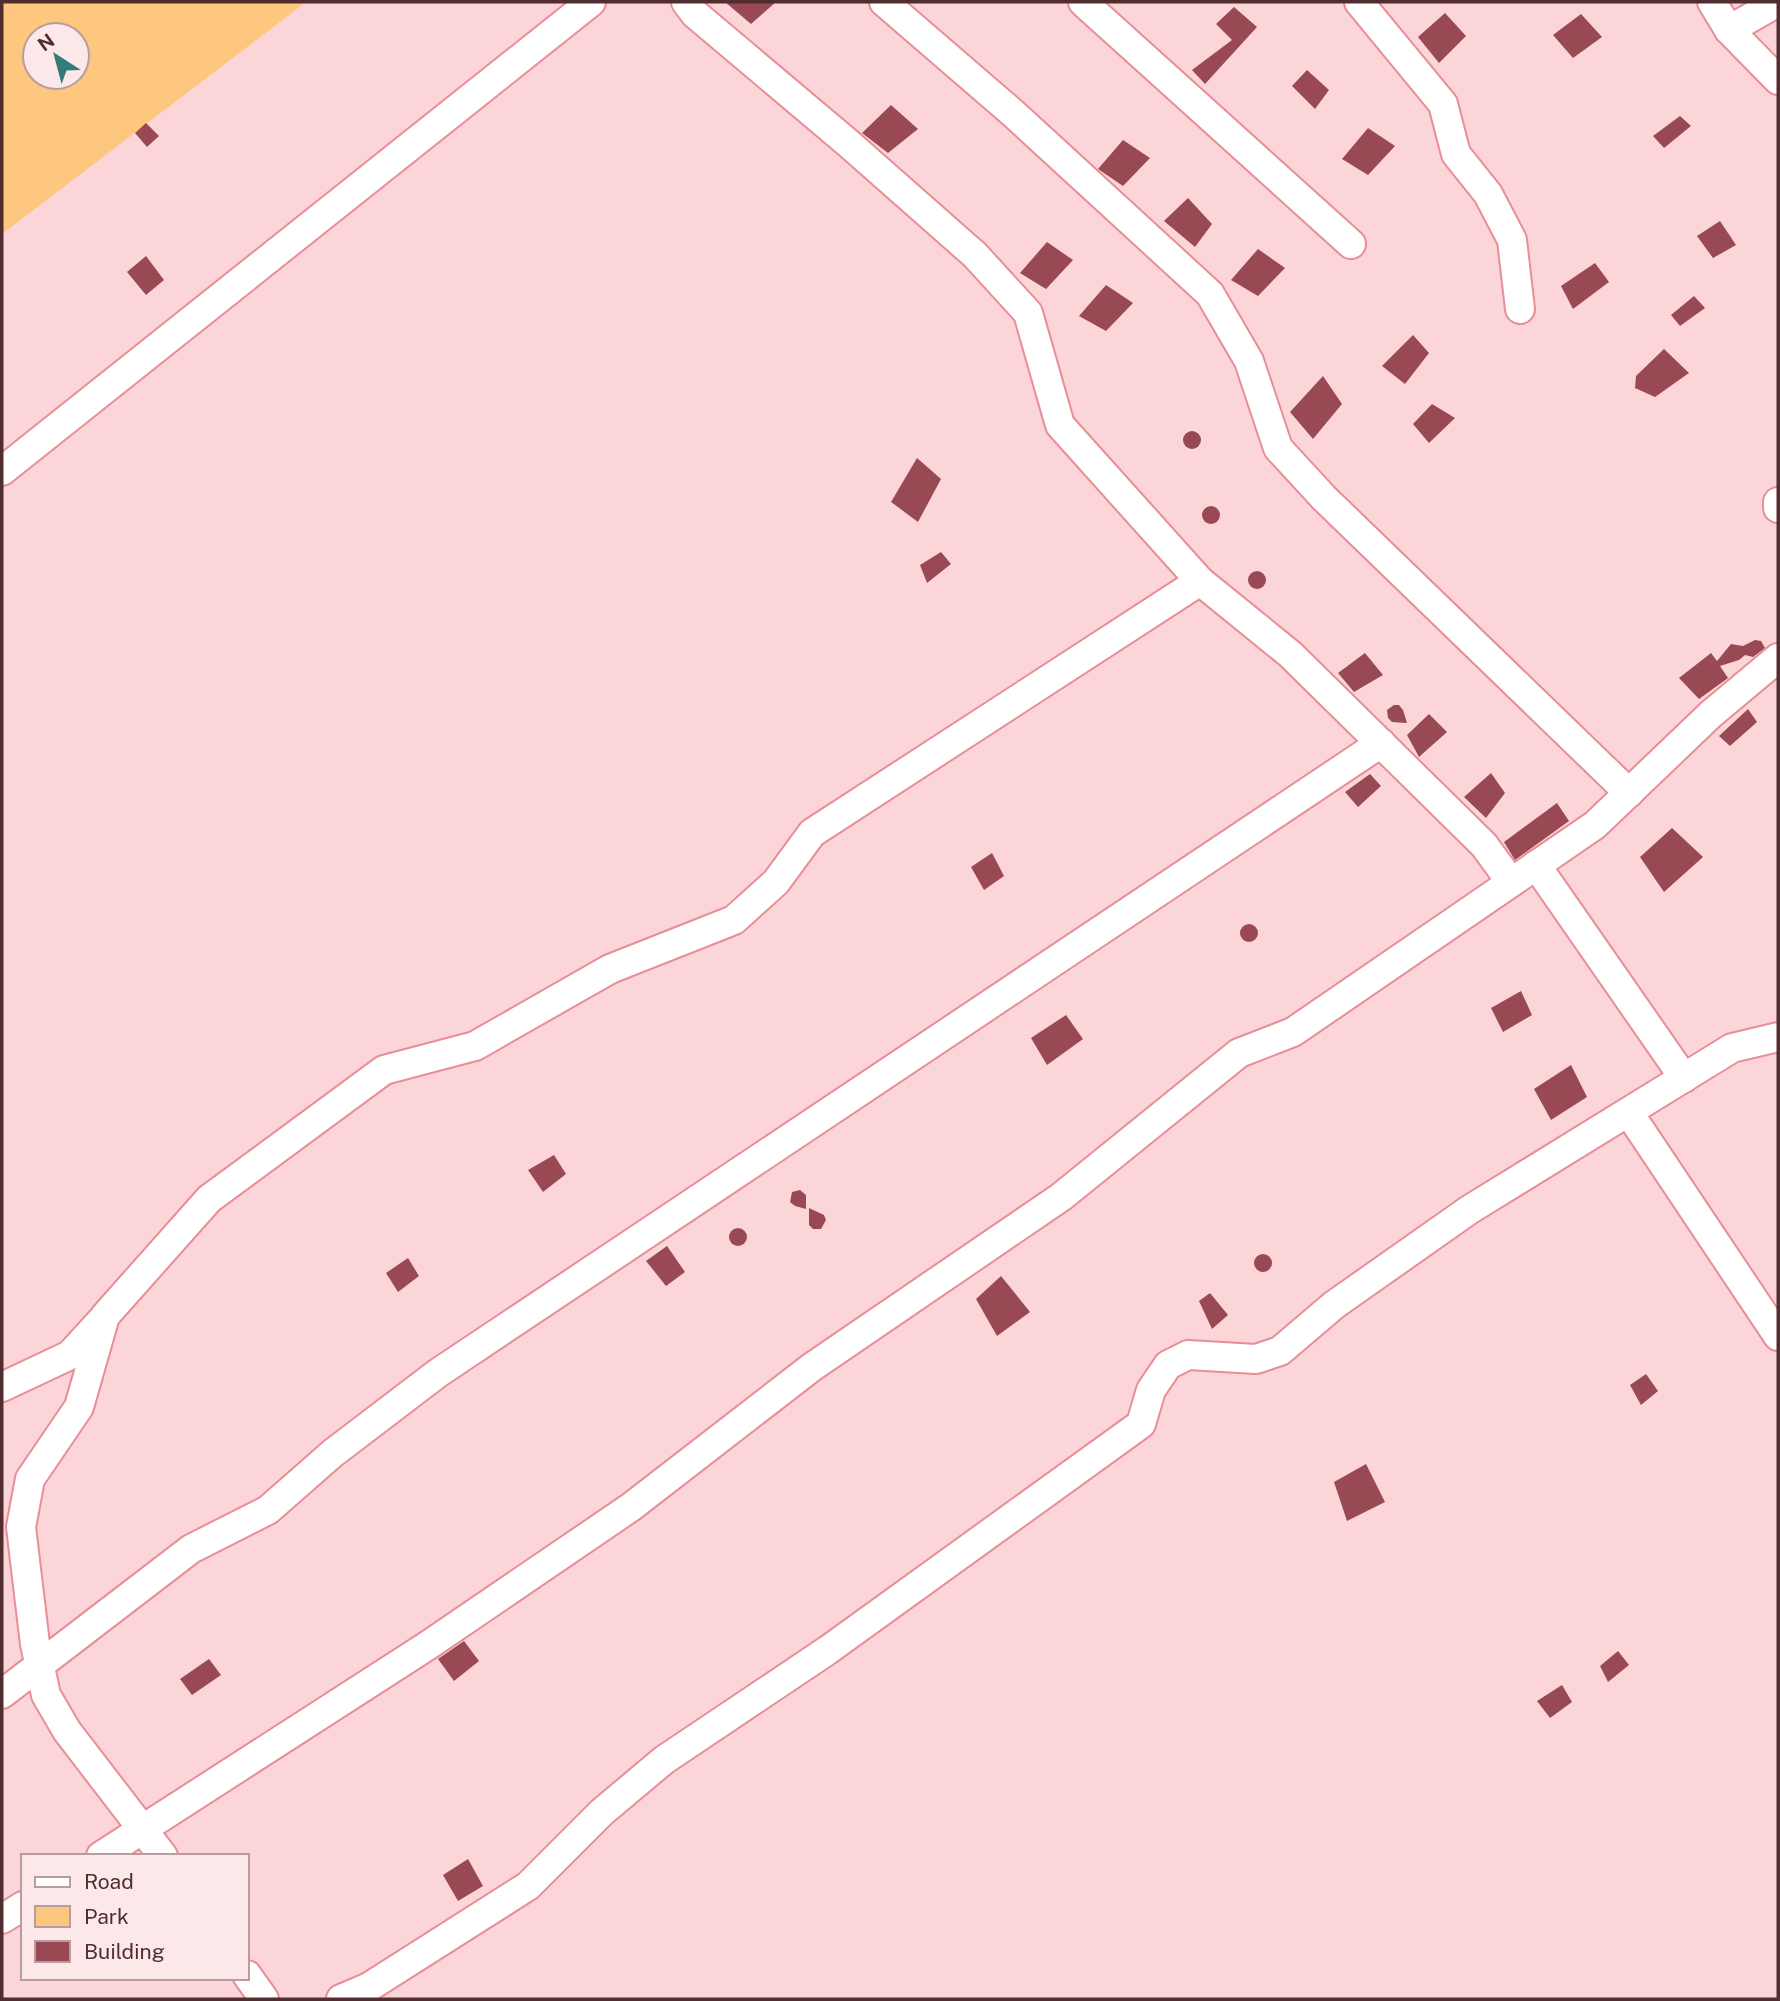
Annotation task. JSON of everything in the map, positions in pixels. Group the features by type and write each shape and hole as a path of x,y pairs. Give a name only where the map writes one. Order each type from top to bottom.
{"street":[{"path":"2,471 591,2"},
{"path":"686,2 695,14 975,255 1028,313 1060,425 1200,581 1290,654 1484,845 1511,881"},
{"path":"884,2 1015,115 1209,294 1249,361 1278,448 1324,498 1629,793"},
{"path":"1083,2 1351,244"},
{"path":"1359,2 1443,104 1456,154 1488,194 1512,240 1520,309"},
{"path":"1712,2 1729,30 1778,80"},
{"path":"1729,30 1778,2"},
{"path":"1778,502 1778,508"},
{"path":"2,1387 70,1354 209,1199 384,1070 475,1046 610,969 734,920 776,881 812,833 1200,581"},
{"path":"104,1854 427,1646 631,1507 812,1367 1061,1197 1239,1053 1293,1031 1595,825 1711,714 1778,658"},
{"path":"2,1694 191,1549 268,1510 333,1453 438,1373 1381,743"},
{"path":"1536,865 1684,1078"},
{"path":"341,1999 369,1987 528,1886 602,1812 664,1760 828,1650 1141,1424 1150,1390 1168,1365 1188,1355 1256,1359 1280,1351 1334,1305 1469,1210 1732,1048 1778,1037"},
{"path":"1629,1113 1778,1336"},
{"path":"105,1316 79,1406 30,1479 21,1527 35,1644 46,1695 67,1731 162,1854"},
{"path":"2,1919 21,1907"},
{"path":"248,1976 264,1999"}],"green space":[{"path":"2,2 306,2 2,234"}],"building":[{"path":"725,2 776,2 751,24"},
{"path":"1234,7 1257,27 1205,84 1192,70 1232,40 1216,24"},
{"path":"1445,13 1466,36 1439,63 1418,37"},
{"path":"1581,14 1602,37 1573,58 1553,35"},
{"path":"1307,70 1329,90 1315,109 1292,86"},
{"path":"891,105 918,129 888,153 862,133"},
{"path":"1680,116 1691,126 1664,148 1653,136"},
{"path":"146,123 159,136 147,147 135,133"},
{"path":"1368,128 1395,146 1368,175 1342,159"},
{"path":"1123,140 1150,158 1123,186 1098,169"},
{"path":"1188,198 1212,224 1195,247 1164,221"},
{"path":"1720,221 1736,245 1713,258 1697,236"},
{"path":"1047,242 1073,260 1046,289 1020,273"},
{"path":"1258,249 1285,268 1258,296 1231,280"},
{"path":"146,256 164,280 146,295 127,272"},
{"path":"1595,263 1609,282 1573,309 1561,286"},
{"path":"1106,285 1133,303 1106,331 1079,316"},
{"path":"1694,296 1705,308 1680,326 1671,315"},
{"path":"1413,335 1429,353 1405,384 1382,366"},
{"path":"1664,349 1689,373 1655,397 1635,388 1636,376"},
{"path":"1323,376 1342,404 1313,439 1290,412"},
{"path":"1432,404 1455,418 1429,443 1413,424"},
{"path":"1192,431 1198,434 1201,440 1198,446 1192,449 1186,446 1183,440 1186,434"},
{"path":"917,458 941,479 918,522 891,502"},
{"path":"1211,506 1217,509 1220,515 1217,521 1211,524 1205,521 1202,515 1205,509"},
{"path":"941,552 951,564 927,583 920,565"},
{"path":"1257,571 1263,574 1266,580 1263,586 1257,589 1251,586 1248,580 1251,574"},
{"path":"1755,640 1761,641 1765,648 1753,657 1745,655 1739,660 1720,666 1728,678 1699,699 1679,678 1711,653 1717,661 1731,644 1743,646"},
{"path":"1365,653 1383,675 1354,692 1338,673"},
{"path":"1399,705 1403,710 1407,723 1392,722 1388,718 1387,710"},
{"path":"1748,709 1757,722 1730,746 1719,736"},
{"path":"1429,714 1447,732 1419,757 1407,735"},
{"path":"1491,773 1505,793 1486,818 1464,797"},
{"path":"1370,774 1381,786 1358,807 1345,792"},
{"path":"1557,803 1569,821 1515,860 1504,842"},
{"path":"1672,828 1703,857 1664,892 1640,857"},
{"path":"992,853 1004,876 984,890 971,867"},
{"path":"1249,924 1255,927 1258,933 1255,939 1249,942 1243,939 1240,933 1243,927"},
{"path":"1521,991 1532,1015 1503,1032 1491,1008"},
{"path":"1066,1015 1083,1039 1047,1065 1031,1038"},
{"path":"1571,1065 1587,1097 1551,1120 1534,1089"},
{"path":"554,1155 566,1174 543,1192 528,1170"},
{"path":"800,1190 806,1195 806,1209 790,1202 792,1192"},
{"path":"809,1208 824,1215 826,1220 821,1229 813,1229 809,1225"},
{"path":"738,1228 744,1231 747,1237 744,1243 738,1246 732,1243 729,1237 732,1231"},
{"path":"667,1246 685,1272 666,1286 646,1261"},
{"path":"1263,1254 1269,1257 1272,1263 1269,1269 1263,1272 1257,1269 1254,1263 1257,1257"},
{"path":"408,1258 419,1276 398,1292 386,1273"},
{"path":"1001,1276 1030,1312 997,1336 976,1299"},
{"path":"1210,1293 1228,1315 1212,1329 1199,1301"},
{"path":"1646,1374 1658,1391 1641,1405 1630,1385"},
{"path":"1366,1464 1385,1502 1347,1521 1334,1482"},
{"path":"464,1641 479,1661 454,1681 438,1659"},
{"path":"1618,1651 1629,1665 1608,1682 1600,1666"},
{"path":"209,1659 221,1675 192,1695 180,1679"},
{"path":"1562,1685 1572,1702 1550,1718 1537,1701"},
{"path":"468,1859 483,1886 458,1901 443,1875"}]}
